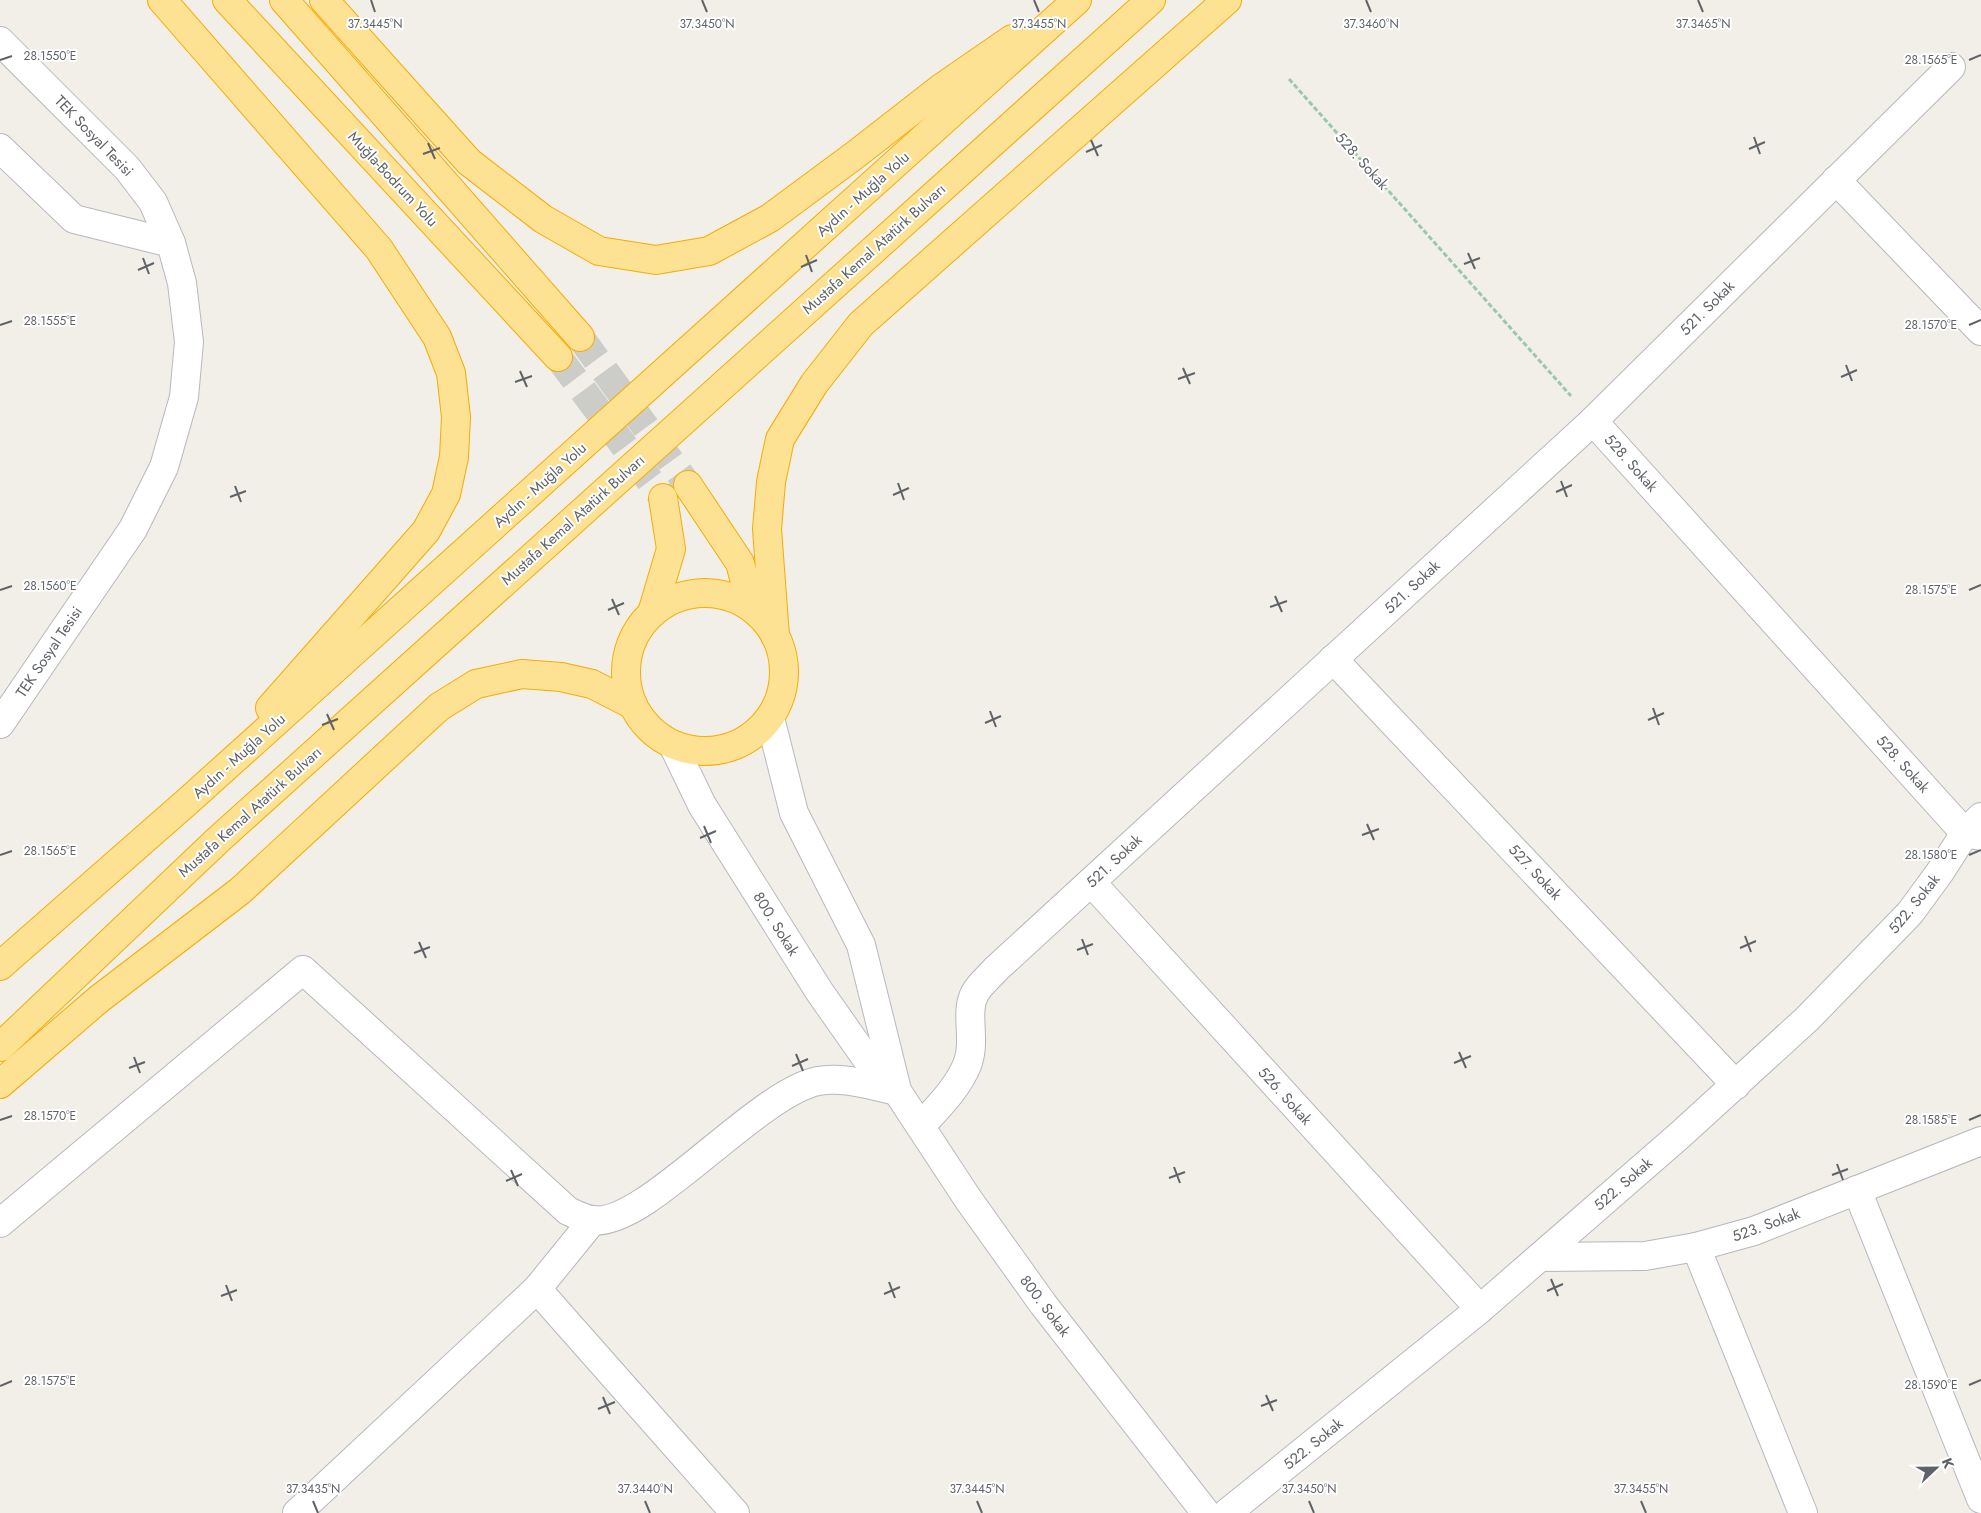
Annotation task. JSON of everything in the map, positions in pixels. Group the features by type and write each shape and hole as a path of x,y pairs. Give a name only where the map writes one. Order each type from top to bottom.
{"highway":[{"path":"162,0 379,249 437,336 451,373 456,417 454,457 446,494 426,531 188,801"},
{"name":"Muğla-Bodrum Yolu","path":"227,0 558,357"},
{"path":"284,0 580,337"},
{"path":"324,0 469,162 543,219 599,251 656,260 709,252 770,218 856,155 941,88 1069,0"},
{"name":"Aydın - Muğla Yolu","path":"0,966 188,801 1077,0"},
{"name":"Mustafa Kemal Atatürk Bulvarı","path":"0,1046 219,839 1151,0"},
{"path":"776,636 765,620 752,608 728,596 701,592 674,598 652,613 636,632 627,656 626,681 633,705 644,722 657,735 673,744 699,751 726,749 750,737 770,718 779,699 784,678 782,656 776,636 768,529 771,482 780,439 814,384 861,324 1227,0"},
{"path":"688,485 740,563 752,608"},
{"path":"652,613 671,549 663,498"},
{"path":"0,1084 99,999 240,891 439,707 476,684 522,674 561,678 592,684 633,705"}],"street":[{"name":"TEK Sosyal Tesisi","path":"0,41 127,168 153,202 171,243 182,283 189,342 184,397 164,467 133,529 0,724"},
{"name":"521. Sokak","path":"921,1126 960,1079 972,1048 970,1005 976,992 996,969 1593,421 1951,67"},
{"path":"0,148 74,219 171,243"},
{"path":"1836,180 1981,331"},
{"name":"528. Sokak","path":"1593,421 1976,829"},
{"name":"527. Sokak","path":"1333,659 1736,1085"},
{"name":"800. Sokak","path":"770,718 794,813 861,945 897,1091"},
{"name":"800. Sokak","path":"673,744 702,805 819,991 866,1058 897,1091 968,1199 1043,1304 1206,1513"},
{"name":"522. Sokak","path":"1227,1513 1480,1309 1736,1085 1808,1019 1910,913 1940,872 1976,829"},
{"name":"526. Sokak","path":"1091,882 1480,1309"},
{"path":"0,1223 303,970 568,1211 593,1220 614,1218 641,1205 759,1113 795,1089 818,1081 838,1080 897,1091"},
{"name":"523. Sokak","path":"1540,1257 1645,1256 1696,1247 1754,1231 1981,1141"},
{"path":"1857,1190 1981,1499"},
{"path":"297,1513 537,1288 593,1220"},
{"path":"1696,1247 1803,1513"},
{"path":"537,1288 735,1513"}],"path":[{"name":"528. Sokak","path":"1289,79 1593,421"}],"tunnel":[{"path":"580,337 688,485"},
{"path":"558,357 663,498"}]}
